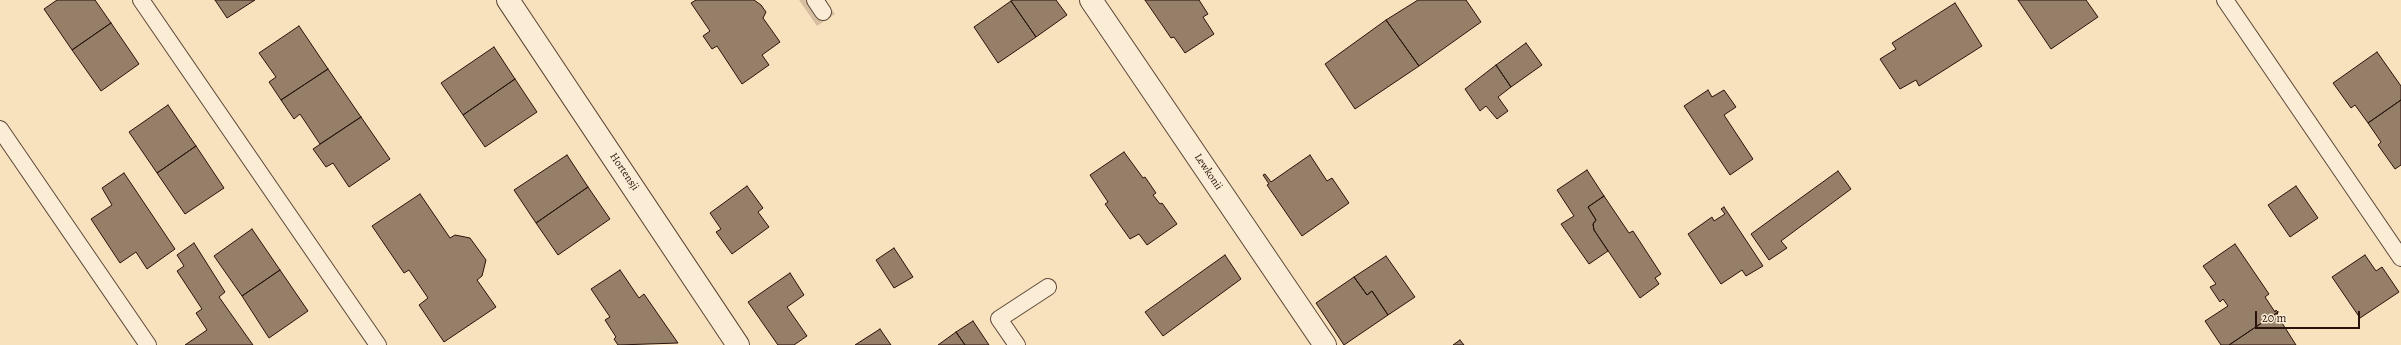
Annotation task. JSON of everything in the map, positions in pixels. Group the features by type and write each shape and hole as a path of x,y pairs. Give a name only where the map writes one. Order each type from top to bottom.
{"street":[{"name":"Hortensji","path":"508,0 738,345"},
{"name":"Lewkonii","path":"1091,0 1325,345"}],"lane":[{"path":"141,0 378,345"},
{"path":"2225,0 2401,258"},
{"path":"0,129 148,345"},
{"path":"1017,345 999,319 1048,287"}],"shaded area":[{"path":"799,0 825,0 835,14 817,26"}],"building":[{"path":"57,0 95,0 111,23 72,50 44,9"},
{"path":"215,0 255,0 227,18"},
{"path":"696,0 754,0 761,5 766,12 763,18 780,42 762,55 769,65 742,84 717,46 712,49 703,36 710,31 691,3"},
{"path":"1056,0 1067,15 1036,37 1011,1"},
{"path":"1145,0 1199,0 1208,14 1203,17 1214,34 1185,53 1174,37 1171,38"},
{"path":"1418,0 1466,0 1481,22 1419,66 1386,20"},
{"path":"2018,0 2086,0 2098,17 2051,49"},
{"path":"1011,1 1036,37 998,63 974,27"},
{"path":"1955,3 1982,46 1919,86 1916,80 1900,89 1880,59 1896,49 1892,43"},
{"path":"1386,20 1419,66 1355,109 1325,64"},
{"path":"111,23 139,64 101,91 72,50"},
{"path":"299,26 328,69 281,100 269,82 276,77 259,53"},
{"path":"1526,43 1542,65 1511,87 1496,65"},
{"path":"494,47 515,79 463,115 441,83"},
{"path":"2377,52 2401,86 2401,100 2368,123 2355,105 2351,108 2333,83"},
{"path":"1496,65 1511,87 1498,97 1508,111 1497,119 1486,106 1480,111 1465,89"},
{"path":"328,69 361,117 320,144 300,114 294,119 281,100"},
{"path":"515,79 537,112 485,147 463,115"},
{"path":"1708,90 1712,97 1724,90 1736,107 1724,115 1753,159 1730,175 1684,106"},
{"path":"2401,100 2401,165 2395,169 2378,145 2381,142 2368,123"},
{"path":"168,105 196,146 157,173 129,132"},
{"path":"361,117 390,159 349,187 333,163 326,167 313,149"},
{"path":"196,146 224,188 185,214 157,173"},
{"path":"1124,152 1156,193 1153,195 1160,204 1162,203 1177,224 1147,245 1139,234 1130,239 1105,204 1108,202 1090,175"},
{"path":"567,155 588,187 536,223 514,190"},
{"path":"1310,155 1327,181 1332,178 1349,203 1302,236 1267,185 1269,184 1263,175 1265,174 1271,182"},
{"path":"1587,170 1604,196 1588,207 1596,220 1593,224 1594,230 1608,251 1589,264 1561,224 1574,216 1557,190"},
{"path":"1838,171 1851,189 1781,241 1787,248 1769,260 1751,234"},
{"path":"124,173 175,249 147,269 136,252 120,263 91,219 112,205 102,188"},
{"path":"747,186 763,208 758,212 769,227 732,254 716,232 721,229 710,213"},
{"path":"2296,186 2318,218 2290,237 2268,205"},
{"path":"588,187 610,219 558,255 536,223"},
{"path":"420,194 450,238 455,235 470,238 486,260 482,276 477,280 496,307 444,342 419,305 428,298 409,270 404,273 372,226"},
{"path":"1604,196 1629,233 1633,231 1661,274 1655,278 1659,284 1640,298 1594,230 1593,224 1596,220 1588,207"},
{"path":"1724,207 1763,266 1746,276 1742,270 1721,284 1688,234 1712,217 1714,221 1725,214 1721,209"},
{"path":"252,229 280,270 242,296 214,256"},
{"path":"194,243 225,292 219,297 253,345 185,345 207,330 196,313 202,309 177,271 184,266 177,255"},
{"path":"2235,244 2269,294 2265,297 2275,312 2276,310 2278,312 2229,345 2221,345 2205,321 2228,306 2223,299 2220,302 2210,287 2216,284 2203,266"},
{"path":"894,248 913,277 894,288 876,260"},
{"path":"1225,255 1241,279 1163,336 1145,312"},
{"path":"2365,255 2376,271 2382,267 2399,292 2360,318 2332,277"},
{"path":"1386,256 1415,297 1388,315 1372,291 1367,295 1354,277"},
{"path":"280,270 308,311 269,338 242,296"},
{"path":"620,270 639,298 644,294 678,343 618,345 614,339 616,337 605,320 610,317 591,289"},
{"path":"790,273 804,295 787,307 807,336 794,345 778,345 748,302"},
{"path":"1354,277 1367,295 1372,291 1388,315 1344,345 1316,303"},
{"path":"2278,312 2277,315 2296,345 2229,345"},
{"path":"973,321 989,345 965,345 956,332"},
{"path":"880,329 891,345 855,345"},
{"path":"956,332 965,345 938,345"},
{"path":"1460,340 1464,345 1453,345"}]}
